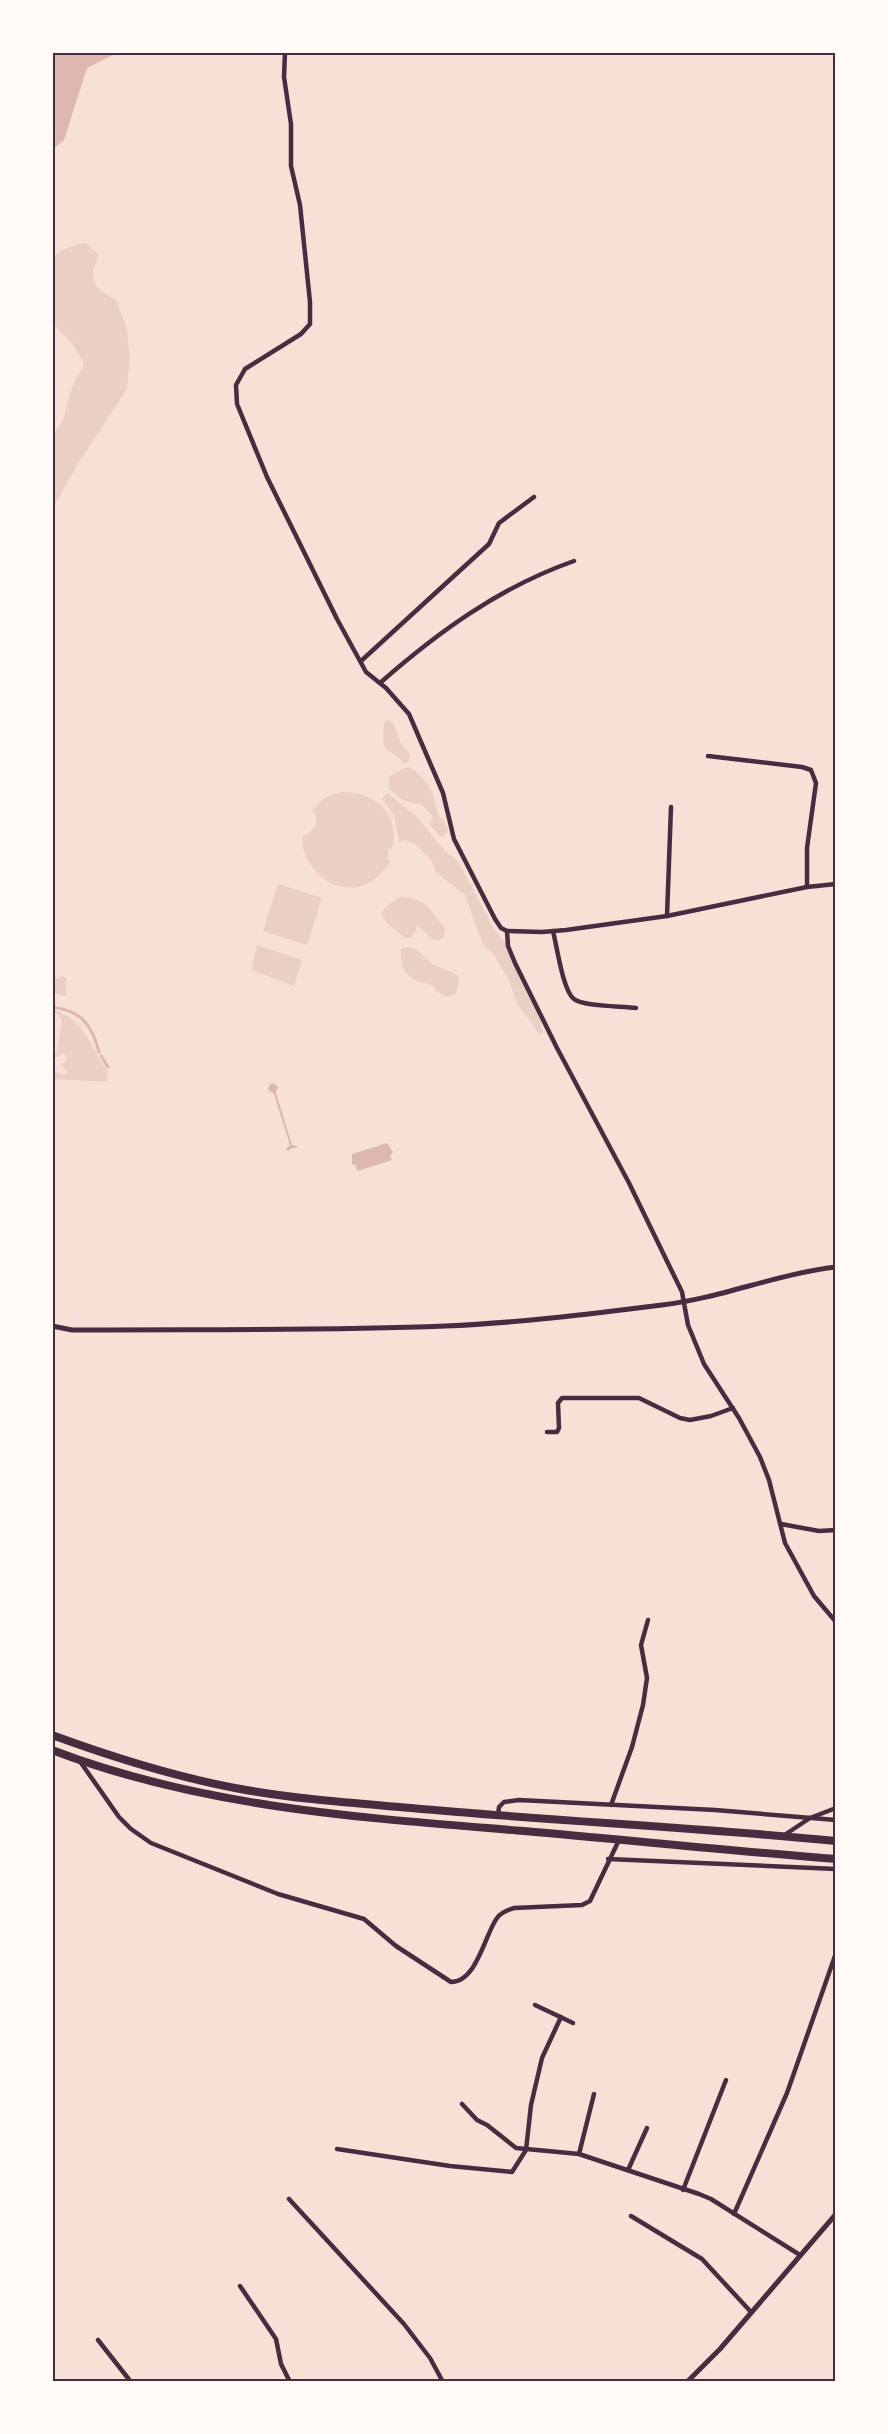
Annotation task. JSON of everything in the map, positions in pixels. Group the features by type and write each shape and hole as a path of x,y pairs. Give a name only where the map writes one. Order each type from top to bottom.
{"highway":[{"path":"52,1735 109,1756 168,1773 235,1788 345,1802 498,1816 836,1841"},
{"path":"52,1750 172,1787 290,1809 391,1821 836,1859"}],"street":[{"path":"285,52 284,77 291,123 291,166 300,205 310,302 310,324 301,334 245,369 236,385 237,404 272,487 337,619 369,676 391,693 409,714 443,794 454,839 495,919 501,928 507,931 553,932 667,916 807,887 836,884"},
{"path":"361,661 489,544 500,523 534,496"},
{"path":"380,684 469,613 545,571 574,561"},
{"path":"708,756 811,770 816,783 807,848 807,887"},
{"path":"667,916 671,807"},
{"path":"507,931 508,946 515,963 557,1048 629,1183 682,1292 684,1311 694,1344 704,1365 760,1457 769,1480 785,1543 808,1586 836,1622"},
{"path":"553,932 567,990 576,1001 636,1008"},
{"path":"52,1326 72,1330 445,1326 684,1302 801,1273 836,1268"},
{"path":"547,1432 556,1432 559,1428 558,1403 562,1398 639,1398 690,1420 711,1416 732,1408"},
{"path":"781,1524 819,1531 836,1530"},
{"path":"611,1805 632,1747 643,1705 647,1678 641,1645 648,1620"},
{"path":"79,1760 119,1817 131,1830 151,1843 278,1894 364,1919 396,1946 451,1982 461,1980 474,1965 497,1917 502,1914 514,1908 586,1904 590,1901 619,1839"},
{"path":"498,1816 499,1807 504,1802 512,1801 611,1805 836,1820"},
{"path":"783,1836 810,1818 836,1808"},
{"path":"608,1859 836,1869"},
{"path":"734,2214 787,2093 836,1953"},
{"path":"535,2005 573,2023"},
{"path":"337,2149 450,2166 512,2172 526,2150 531,2105 542,2058 561,2017"},
{"path":"683,2190 726,2080"},
{"path":"579,2154 594,2094"},
{"path":"462,2104 477,2120 490,2126 516,2148 579,2154 707,2197 800,2255"},
{"path":"628,2170 647,2128"},
{"path":"289,2199 404,2324 430,2358 443,2382"},
{"path":"687,2382 720,2349 836,2214"},
{"path":"631,2216 702,2259 751,2312"},
{"path":"240,2286 276,2339 281,2364 290,2382"},
{"path":"98,2340 131,2382"}],"shaded area":[{"path":"53,52 117,53 87,68 64,140 53,149"},
{"path":"86,243 98,254 93,271 95,284 116,300 127,329 130,358 127,389 79,462 53,508 53,435 63,420 72,387 84,364 72,343 53,324 53,258 68,248"},
{"path":"387,720 393,723 402,745 410,755 408,763 404,763 384,746 384,723"},
{"path":"409,767 421,776 433,795 438,816 445,822 448,830 443,837 429,824 433,817 422,805 404,801 389,789 389,776"},
{"path":"342,792 365,796 375,801 383,807 393,826 394,837 392,849 389,848 388,865 367,884 354,888 341,887 318,874 304,851 302,837 315,826 316,819 312,810 326,797"},
{"path":"387,793 417,817 446,852 458,861 496,932 504,940 518,965 540,1022 543,1033 540,1035 517,1004 509,980 492,952 483,945 465,895 437,873 431,860 415,844 406,840 399,842 394,815 382,799"},
{"path":"278,884 322,898 307,945 263,931"},
{"path":"400,897 417,900 427,906 445,928 444,937 439,940 431,939 418,925 412,937 405,938 387,923 381,913"},
{"path":"257,945 302,960 294,986 251,970"},
{"path":"408,947 416,949 432,964 458,975 459,983 455,994 447,997 436,991 432,985 417,981 407,974 402,964 401,949"},
{"path":"62,976 66,978 66,996 53,993 53,981"},
{"path":"53,1010 72,1019 79,1026 108,1072 106,1082 53,1079 53,1071 64,1075 68,1072 61,1065 67,1060 65,1055 62,1054 53,1059 53,1055 57,1052 62,1020 56,1013 53,1013"},
{"path":"273,1083 278,1087 276,1093 292,1145 297,1146 288,1151 286,1149 290,1145 274,1094 268,1090 269,1085"},
{"path":"387,1143 393,1152 390,1156 392,1160 357,1171 356,1166 352,1164 352,1154"}],"waterway":[{"path":"52,1007 71,1012 84,1021 93,1034 99,1052"},
{"path":"101,1056 108,1067"}]}
